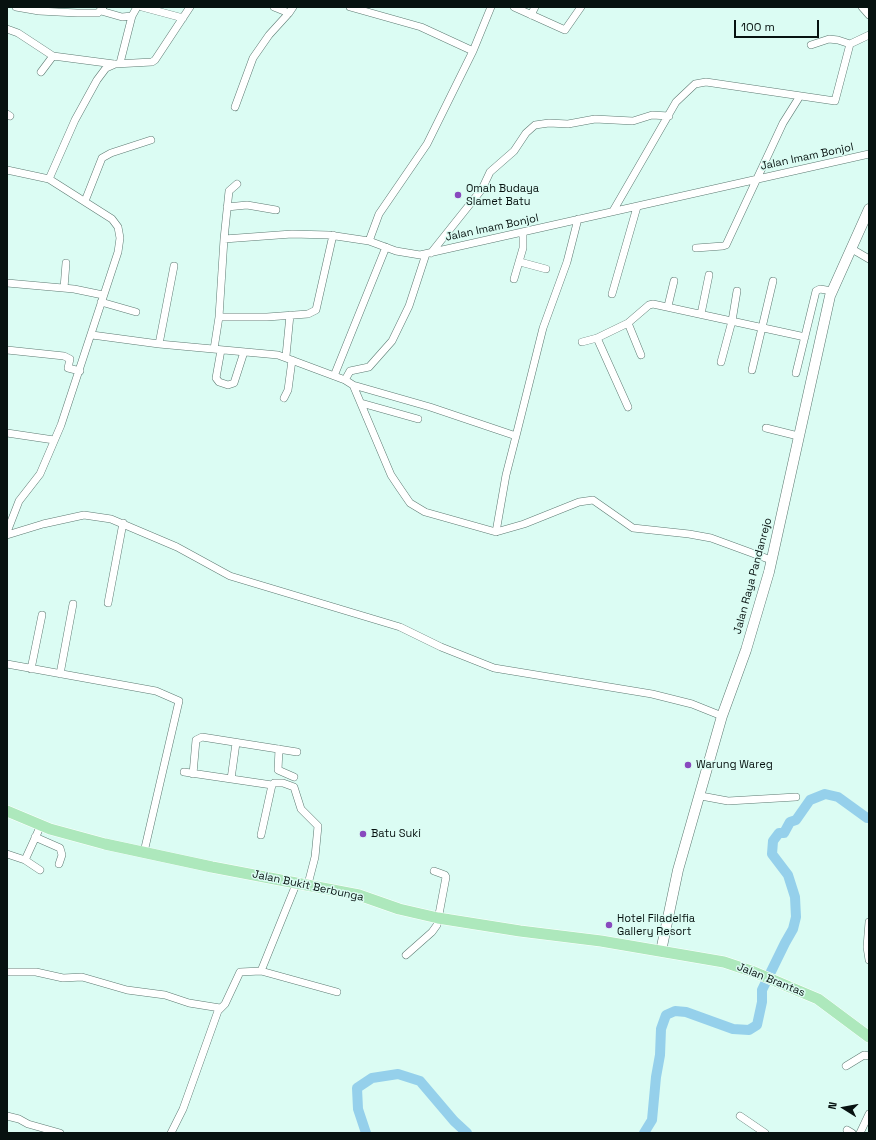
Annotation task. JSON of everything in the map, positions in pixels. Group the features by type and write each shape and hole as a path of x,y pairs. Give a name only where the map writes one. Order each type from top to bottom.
{"main road":[{"name":"Jalan Raya Pandanrejo","path":"661,951 678,870 722,716 746,650 772,560 798,436 832,291 869,209"},
{"name":"Jalan Bukit Berbunga","path":"7,810 41,825 105,844 212,867 358,894 399,908 438,918 661,951"},
{"name":"Jalan Brantas","path":"661,951 724,962 754,972 818,999 869,1037"}],"street":[{"path":"16,7 39,11 77,13 98,13 102,9 122,17 132,16"},
{"path":"49,179 90,92 106,68 117,63 132,16 137,7"},
{"path":"142,7 183,18"},
{"path":"7,29 18,33 53,56 117,63 152,62 155,60 190,7"},
{"path":"274,7 291,10"},
{"path":"350,7 421,27 473,51"},
{"path":"369,241 379,214 426,144 473,51 491,7"},
{"path":"514,7 565,30 581,7"},
{"path":"531,15 535,7"},
{"path":"862,7 869,15"},
{"path":"235,107 253,58 269,35 291,10"},
{"path":"811,45 829,40 843,41 850,44 869,35"},
{"path":"613,212 668,116 680,98 695,84 702,82 835,100 850,44"},
{"path":"40,72 53,56"},
{"path":"696,248 726,245 783,123 800,96"},
{"path":"346,380 350,371 370,367 392,341 409,306 429,254 482,189 490,172 514,151 526,133 535,125 549,123 568,124 596,119 633,121 652,115 668,116"},
{"path":"85,201 102,158 110,153 151,140"},
{"name":"Jalan Imam Bonjol","path":"224,239 292,234 334,235 369,241 414,255 429,254 523,234 578,219 869,154"},
{"path":"7,170 49,179 112,219 120,232 118,252 99,296 92,336 76,370 59,429 40,474 19,501 7,532"},
{"path":"237,184 229,191 224,239 217,349 216,378 219,382 228,385 234,383 244,352"},
{"path":"228,207 247,205 276,210"},
{"path":"612,294 637,207"},
{"path":"496,532 506,475 543,328 567,262 578,219"},
{"path":"514,279 523,248 523,234"},
{"path":"219,317 242,318 308,314 316,310 334,235"},
{"path":"334,376 386,247"},
{"path":"852,249 869,259"},
{"path":"520,262 546,269"},
{"path":"64,288 66,263"},
{"path":"159,344 174,266"},
{"path":"702,314 709,276"},
{"path":"668,306 674,281"},
{"path":"752,370 772,281"},
{"path":"7,283 64,288 99,296 136,312"},
{"path":"796,372 816,291 820,289 832,291"},
{"path":"721,362 732,321 737,292"},
{"path":"582,342 597,338 628,323 651,304 668,306 805,337"},
{"path":"284,398 288,390 290,314"},
{"path":"628,323 641,355"},
{"path":"92,336 289,358 346,380 352,385 361,403 391,475 410,503 424,512 496,532 524,524 589,500 598,502 618,519 633,528 711,538 772,560"},
{"path":"597,338 628,407"},
{"path":"7,350 67,357 70,359 68,368 76,370"},
{"path":"352,385 430,407 516,436"},
{"path":"361,403 418,419"},
{"path":"766,428 798,436"},
{"path":"7,433 54,440"},
{"path":"7,535 43,524 84,515 112,519 177,547 230,576 400,628 441,647 494,668 652,694 692,704 722,716"},
{"path":"108,603 123,523"},
{"path":"60,674 73,604"},
{"path":"31,669 42,615"},
{"path":"7,664 156,691 179,701 144,852"},
{"path":"193,774 196,740 198,738 236,742 296,752"},
{"path":"231,779 236,742"},
{"path":"279,749 278,770 294,777"},
{"path":"184,772 272,785 277,783 288,784 294,787 301,809 318,826 315,857 261,971"},
{"path":"261,835 272,785"},
{"path":"700,796 728,801 796,797"},
{"path":"25,860 41,825"},
{"path":"35,837 60,848 62,855 59,864"},
{"path":"8,854 25,860 40,870"},
{"path":"406,955 435,929 446,877 445,874 434,871"},
{"path":"869,922 867,947 869,957"},
{"path":"171,1133 183,1109 220,1008 225,1004 240,972 261,971 337,992"},
{"path":"7,972 36,972 63,978 82,977 127,990 165,995 186,1002 220,1008"},
{"path":"846,1066 864,1055 869,1056"},
{"path":"860,1133 869,1114"},
{"path":"7,1116 19,1119 28,1124 60,1133"},
{"path":"740,1116 766,1133"}],"waterway":[{"path":"644,1133 652,1120 656,1077 660,1055 661,1029 666,1015 675,1011 686,1012 733,1029 749,1030 757,1025 762,1002 762,990 793,929 796,917 795,897 788,875 772,854 773,841 779,833 784,833 790,822 796,820 810,800 825,794 838,797 869,818"},
{"path":"366,1133 358,1109 357,1088 372,1078 398,1074 420,1081 454,1121 467,1133"}],"place":[{"name":"Omah Budaya Slamet Batu","path":"458,195"},
{"name":"Warung Wareg","path":"688,765"},
{"name":"Batu Suki","path":"363,834"},
{"name":"Hotel Filadelfia Gallery Resort","path":"609,925"}]}
